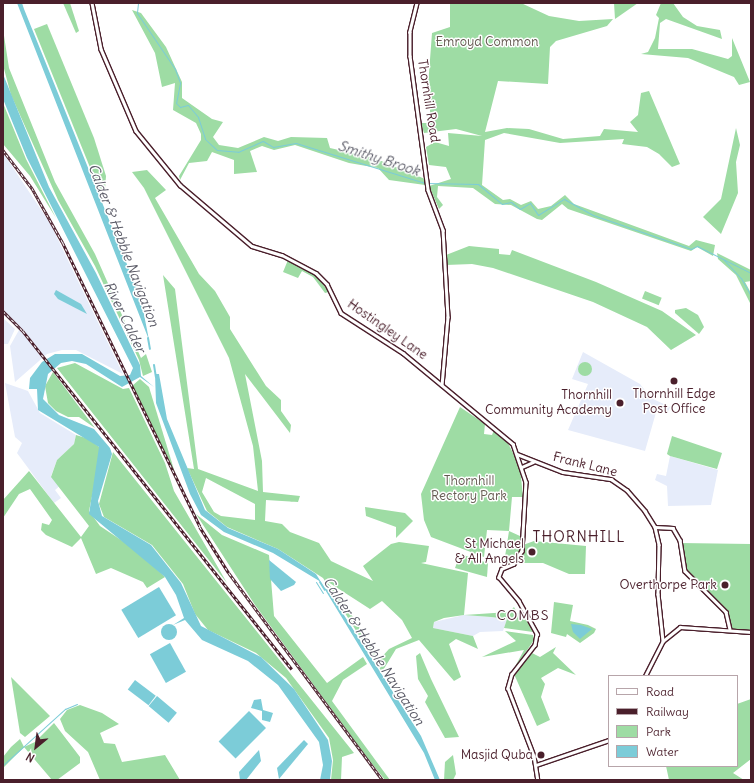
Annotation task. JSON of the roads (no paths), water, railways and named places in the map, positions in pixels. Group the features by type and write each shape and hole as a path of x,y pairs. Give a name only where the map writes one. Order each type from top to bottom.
{"street":[{"name":"Hostingley Lane","path":"92,3 101,49 133,126 175,180 247,242 316,273 327,284 341,313 404,353 457,401 502,432 517,452"},
{"name":"Thornhill Road","path":"418,3 410,32 410,56 428,183 443,230 448,317 442,386"},
{"name":"Frank Lane","path":"517,452 534,462 572,474 611,479 627,490 655,527 661,621 664,641"},
{"path":"517,452 526,482 522,551 514,564 502,569 500,579 519,601 537,637 512,674 508,688 536,765 538,780"},
{"name":"Frank Lane","path":"522,466 534,462"},
{"path":"655,527 673,528 680,540 685,571 726,612 730,629"},
{"path":"646,675 664,641 684,625 751,632"},
{"path":"536,765 608,740"}],"water":[{"path":"17,3 22,3 141,299 149,340"},
{"name":"River Calder","path":"3,74 49,187 96,273 140,365 141,376 154,387 140,377 122,387 86,364 72,361 61,363 48,374 43,399 59,415 94,429 110,448 112,454 98,501 102,516 151,545 181,583 201,626 261,657 294,689 328,740 332,761 330,780 320,780 323,765 319,742 278,685 248,661 202,640 185,620 173,625 184,618 176,595 165,577 89,514 99,447 38,410 37,389 29,389 30,378 42,362 55,354 82,354 120,376 130,375 133,368 27,158 3,99"},
{"path":"56,290 81,304 87,314 58,299 54,294"},
{"path":"155,374 159,374 167,419 205,510 228,528 278,549 316,574 321,582 273,553 224,532 201,515 190,494 156,403"},
{"path":"269,560 296,582 294,585 281,591 270,579"},
{"path":"159,587 176,615 138,638 121,610"},
{"path":"324,588 328,590 421,736 440,780 435,780 424,753"},
{"path":"169,624 176,629 177,632 172,639 169,640 162,635 161,632 166,625"},
{"path":"571,624 581,625 592,629 580,639 573,632"},
{"path":"170,643 186,672 166,683 150,654"},
{"path":"135,680 156,696 149,705 128,690"},
{"path":"157,696 177,713 169,723 149,706"},
{"path":"261,699 263,710 273,713 270,722 262,720 262,711 251,708 254,700"},
{"path":"249,711 266,728 236,758 219,741"},
{"path":"304,740 308,744 279,779 277,768"},
{"path":"259,750 261,761 246,780 240,780 239,772"}],"waterway":[{"name":"Smithy Brook","path":"138,3 137,13 175,69 180,83 176,103 180,107 188,105 198,117 205,139 217,150 238,152 263,141 273,147 296,143 425,183 478,184 502,204 511,202 520,209 530,203 538,215 564,199 593,215 691,249 697,246 751,273"},
{"path":"723,259 741,278 751,296"},
{"name":"Calder & Hebble Navigation","path":"148,338 150,349"},
{"name":"Calder & Hebble Navigation","path":"154,365 156,377"},
{"name":"Calder & Hebble Navigation","path":"316,582 323,593"},
{"name":"Calder & Hebble Navigation","path":"320,582 325,590"},
{"path":"3,765 65,709 77,704"}],"railway":[{"path":"3,150 32,188 63,243 200,527 229,573 383,780"},
{"path":"3,311 23,331 292,669"}],"place":[{"name":"Thornhill Edge Post Office","path":"674,381"},
{"name":"Thornhill Community Academy","path":"620,403"},
{"name":"St Michael & All Angels","path":"532,552"},
{"name":"Overthorpe Park","path":"725,585"},
{"name":"Masjid Quba","path":"541,755"}],"district":[{"name":"THORNHILL","path":"579,537"},
{"name":"COMBS","path":"523,615"}],"park label":[{"name":"Emroyd Common","path":"487,42"},
{"name":"Thornhill Rectory Park","path":"469,490"}]}
